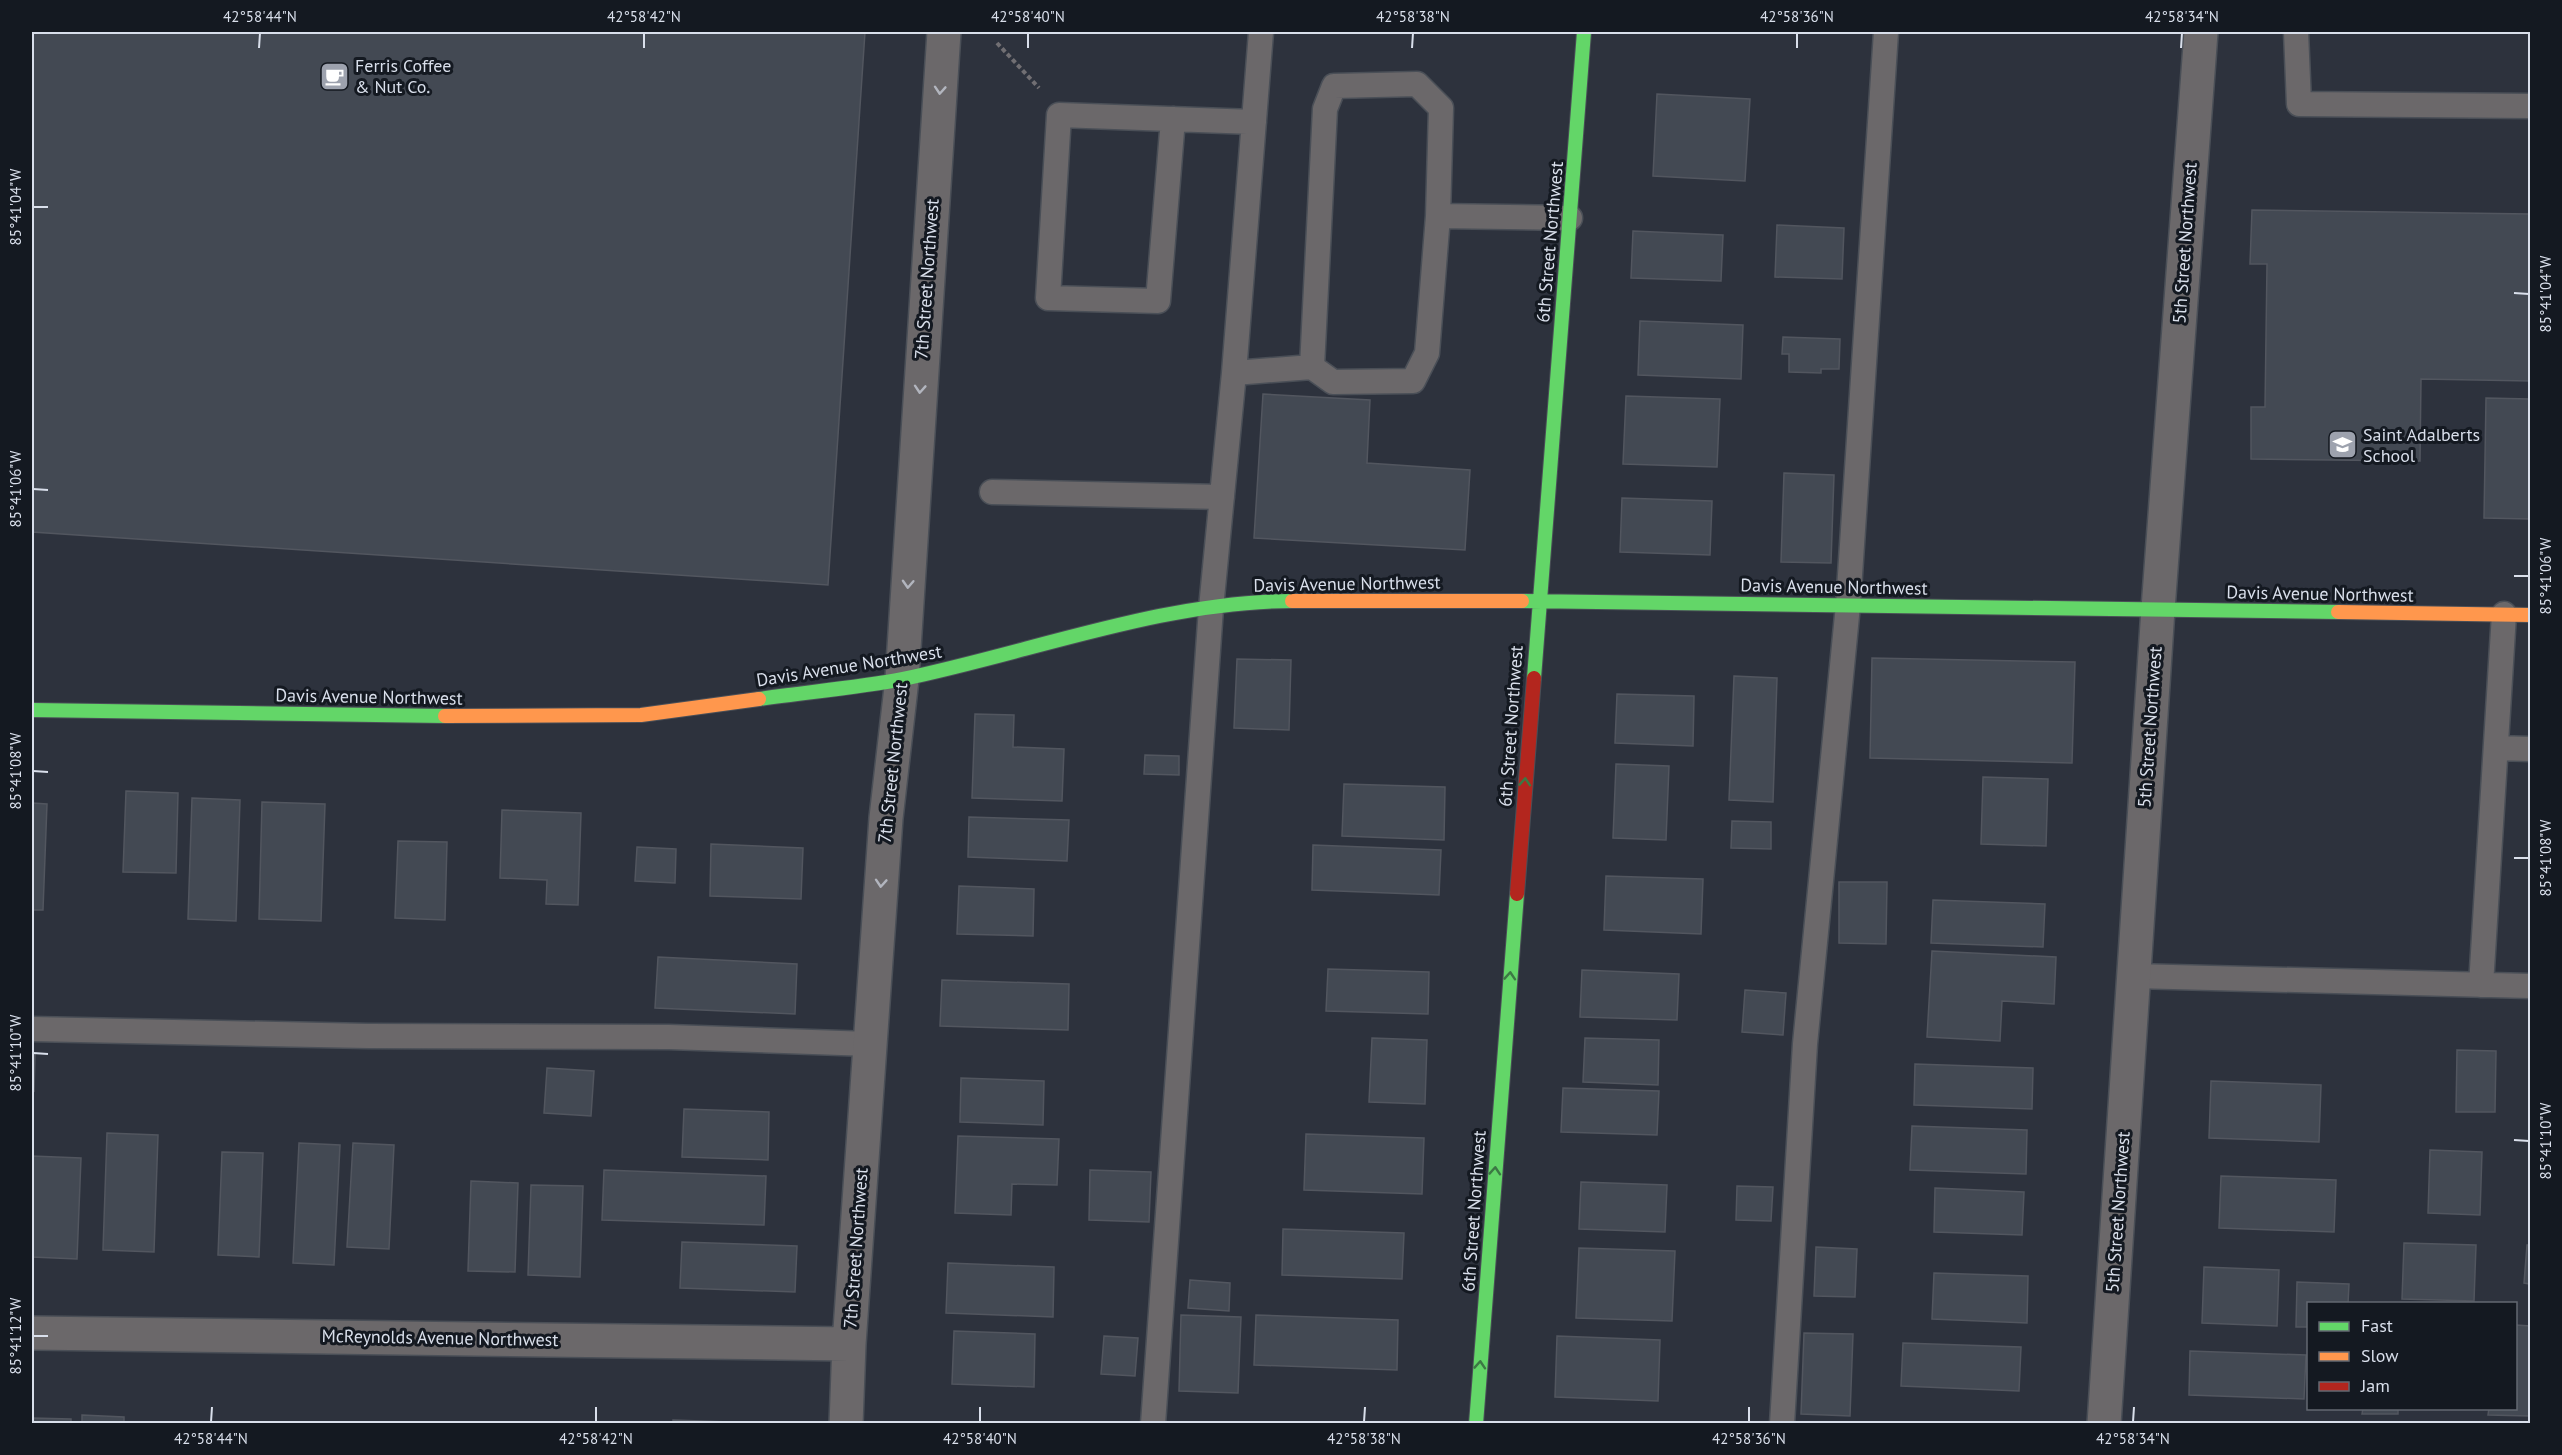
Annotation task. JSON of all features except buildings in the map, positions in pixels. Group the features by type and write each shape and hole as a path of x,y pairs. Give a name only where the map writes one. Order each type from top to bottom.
{"street":[{"name":"7th Street Northwest","path":"846,1424 849,1344 886,818 902,679 944,32"},
{"name":"6th Street Northwest","path":"1476,1424 1538,601 1584,32"},
{"name":"5th Street Northwest","path":"2104,1424 2158,609 2201,32"},
{"name":"Davis Avenue Northwest","path":"32,710 506,717 640,716 902,679 1175,613 1265,601 1538,601 2530,615"},
{"name":"McReynolds Avenue Northwest","path":"32,1333 849,1344"}],"lane":[{"path":"1153,1424 1211,608 1234,374 1262,32"},
{"path":"1782,1424 1805,1044 1848,605 1886,32"},
{"path":"2296,32 2299,104 2530,106"},
{"path":"1234,374 1312,367 1333,382 1413,381 1427,353 1438,216 1442,108 1417,84 1334,86 1325,109 1312,367"},
{"path":"1173,119 1158,301 1048,298 1059,115 1173,119 1254,122"},
{"path":"1438,216 1570,218"},
{"path":"992,492 1222,496"},
{"path":"2481,985 2504,614"},
{"path":"2496,748 2530,749"},
{"path":"2133,976 2530,986"},
{"path":"32,1029 368,1036 669,1036 870,1044"}],"path":[{"path":"997,43 1041,90 1059,115"}],"traffic: fast":[{"path":"1534,678 1584,32"},
{"path":"759,699 903,679 1146,619 1244,603 1292,601"},
{"path":"1522,601 2338,612"},
{"path":"32,710 445,716"},
{"path":"1476,1424 1517,894"}],"traffic: slow":[{"path":"1292,601 1522,601"},
{"path":"2338,612 2530,615"},
{"path":"445,716 641,715 759,699"}],"traffic: jam":[{"path":"1517,894 1534,678"}],"place":[{"name":"Ferris Coffee & Nut Co.","path":"334,76"},
{"name":"Saint Adalberts School","path":"2342,445"}]}
